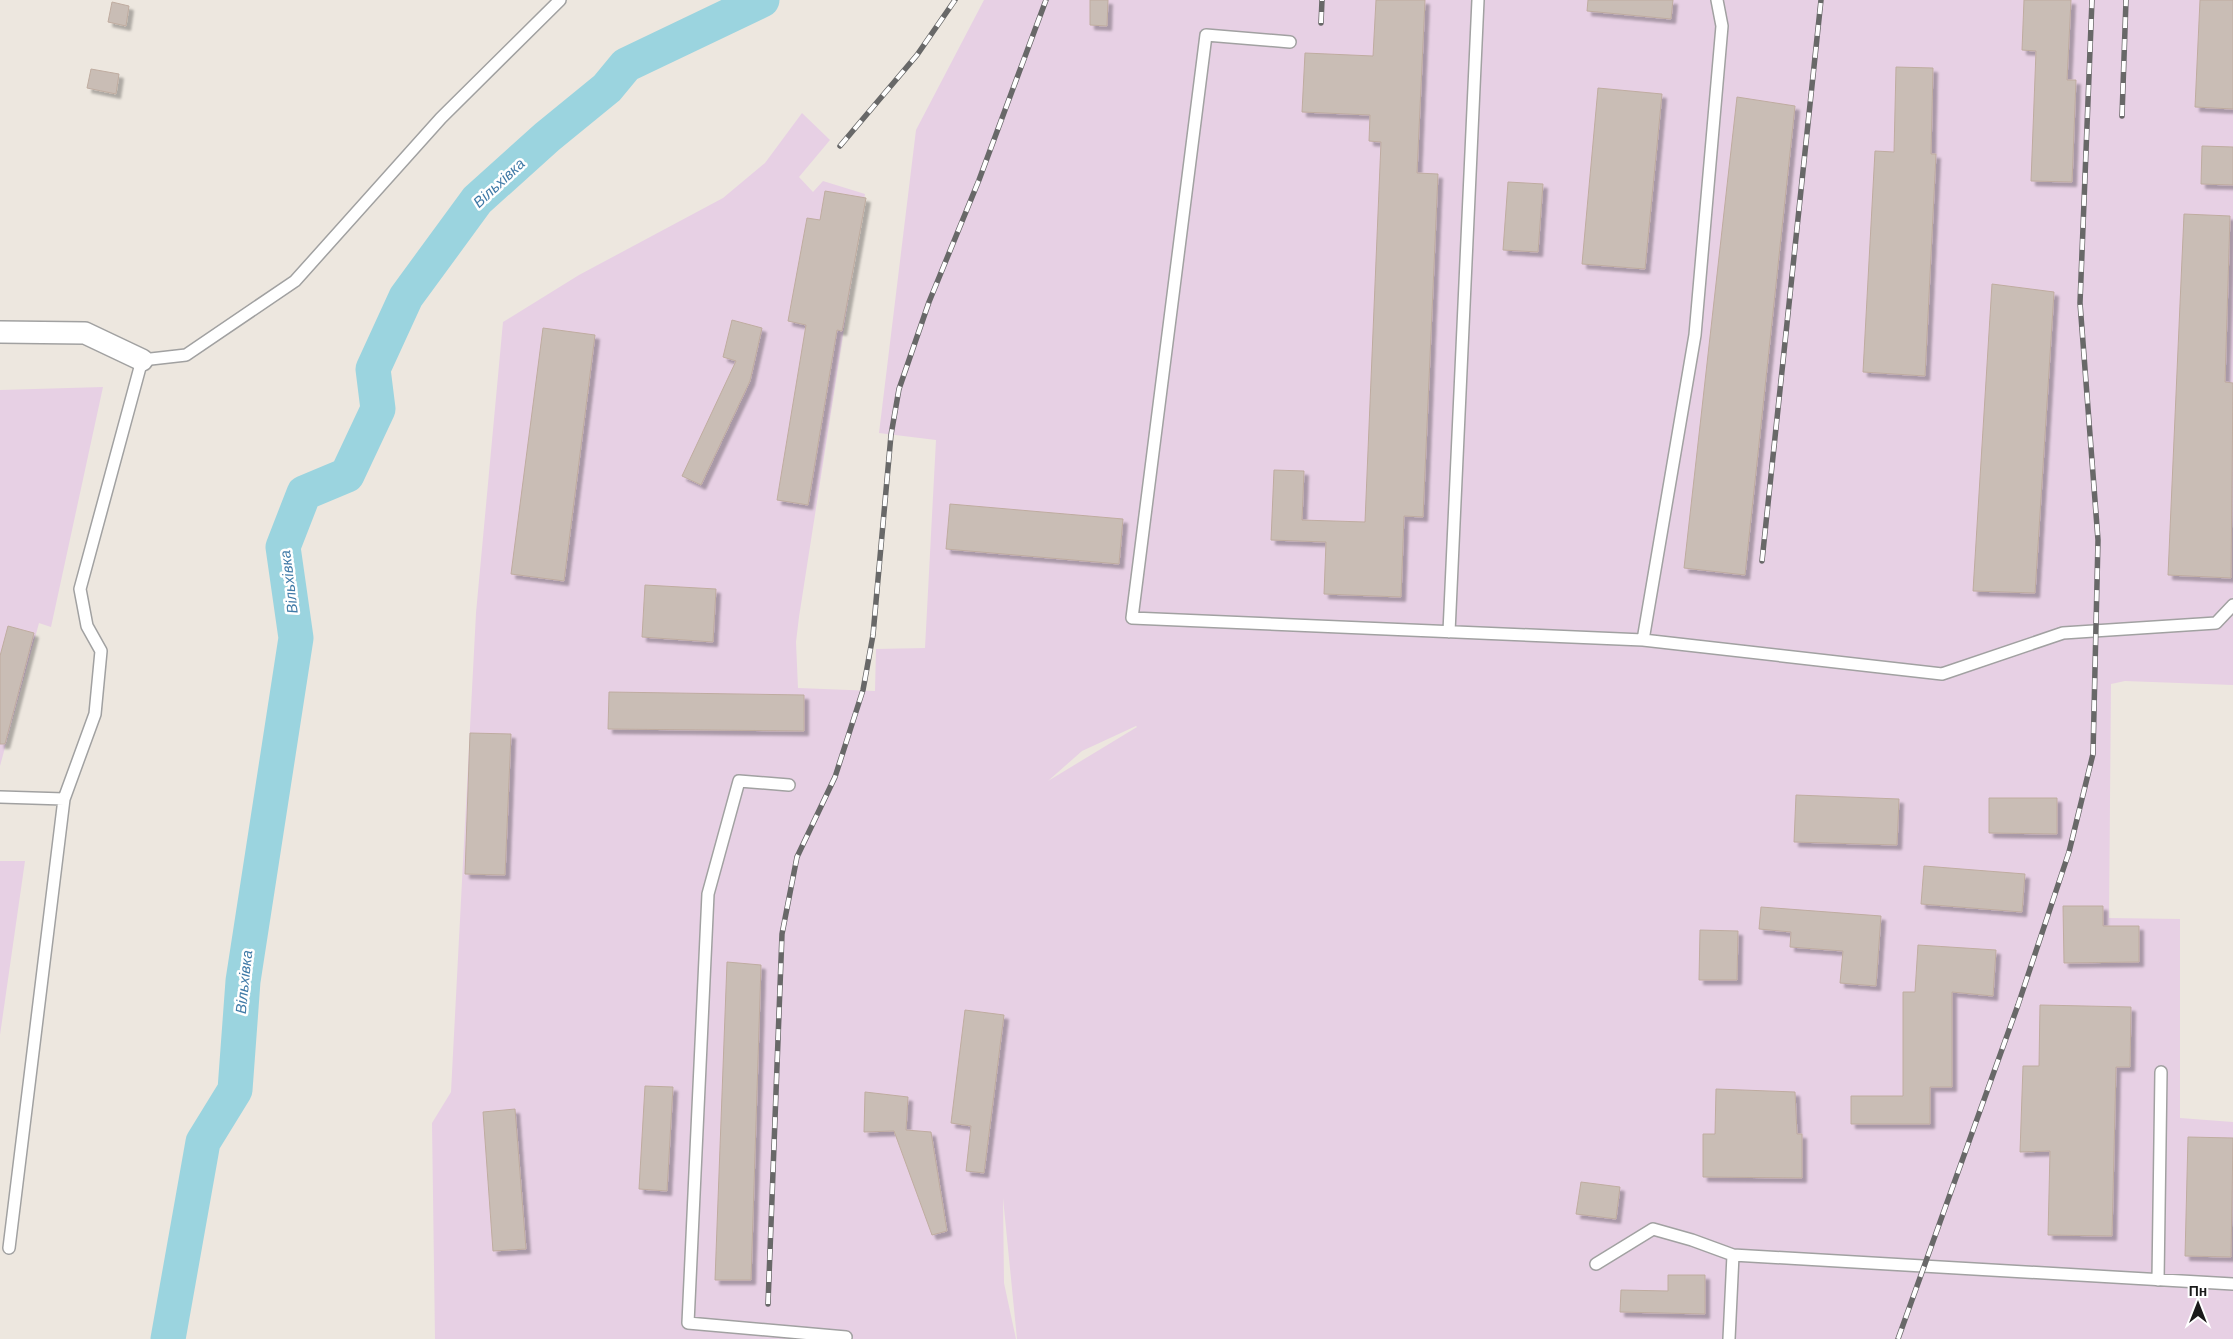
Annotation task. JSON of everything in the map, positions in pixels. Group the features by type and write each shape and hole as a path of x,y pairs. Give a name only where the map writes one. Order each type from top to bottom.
{"street":[{"path":"0,332 85,333 142,360"}],"lane":[{"path":"9,1248 64,799 96,714 101,651 87,626 80,589 142,360 186,355 295,282 441,118 560,0"},
{"path":"1449,632 1478,0"},
{"path":"1643,640 1695,335 1722,26 1717,0"},
{"path":"1290,42 1206,35 1132,618 1643,640 1942,674 2063,633 2216,623 2233,605"},
{"path":"789,785 739,781 708,894 688,1323 846,1337"},
{"path":"0,797 64,799"},
{"path":"2158,1280 2161,1072"},
{"path":"1596,1264 1653,1229 1692,1240 1733,1255 2233,1284"},
{"path":"1729,1339 1733,1255"}],"shaded area":[{"path":"984,0 2233,0 2233,685 2125,681 2111,684 2109,918 2180,919 2180,1118 2233,1122 2233,1339 1017,1339 1003,1198 1004,1283 1016,1339 435,1339 432,1123 451,1092 476,613 503,322 579,275 723,198 765,163 802,113 830,140 799,177 813,192 823,181 865,194 799,617 796,642 798,688 875,691 876,649 925,648 936,440 879,433 916,130","holes":["1137,727 1048,781 1082,751"]},
{"path":"103,387 51,627 39,623 0,766 0,390"},
{"path":"0,861 25,861 0,1035"}],"building":[{"path":"1090,0 1108,0 1107,26 1090,25"},
{"path":"1376,0 1425,0 1417,173 1438,174 1423,517 1404,516 1401,597 1324,594 1326,542 1271,540 1274,470 1304,471 1302,520 1365,522 1381,142 1369,141 1370,115 1302,112 1305,53 1373,56"},
{"path":"1588,0 1673,0 1671,19 1587,11"},
{"path":"2024,0 2071,0 2067,80 2076,80 2072,182 2031,181 2036,51 2022,50"},
{"path":"2200,0 2233,0 2233,109 2195,107"},
{"path":"112,2 129,6 126,26 108,22"},
{"path":"1896,67 1933,68 1931,154 1936,154 1925,376 1863,372 1875,151 1894,152"},
{"path":"91,69 119,74 116,94 87,88"},
{"path":"1598,88 1662,94 1645,269 1582,264"},
{"path":"1737,97 1795,106 1745,575 1684,568"},
{"path":"2202,146 2233,147 2233,185 2201,184"},
{"path":"1508,182 1543,184 1538,252 1503,250"},
{"path":"825,191 866,198 842,331 837,330 808,505 777,500 806,325 788,321 807,218 820,220"},
{"path":"2184,214 2230,216 2225,382 2233,383 2231,578 2168,575"},
{"path":"1992,284 2054,292 2035,593 1973,591"},
{"path":"732,320 762,328 750,381 701,485 682,476 736,361 723,357"},
{"path":"543,328 595,335 564,581 511,574"},
{"path":"950,504 1123,519 1119,564 946,549"},
{"path":"645,585 716,589 713,642 642,637"},
{"path":"8,626 34,633 5,744 0,744 0,656"},
{"path":"609,692 804,695 804,731 608,729"},
{"path":"470,733 511,734 505,875 465,874"},
{"path":"1796,795 1899,799 1897,845 1794,842"},
{"path":"1989,798 2057,798 2057,834 1989,833"},
{"path":"1924,866 2025,874 2022,912 1921,904"},
{"path":"2063,906 2103,906 2103,926 2139,926 2139,962 2064,963"},
{"path":"1761,907 1881,916 1876,986 1840,983 1843,951 1790,947 1791,932 1759,929"},
{"path":"1700,930 1738,931 1737,980 1699,980"},
{"path":"1918,945 1996,950 1993,996 1952,992 1952,1087 1930,1087 1930,1124 1851,1124 1851,1096 1903,1096 1903,992 1915,992"},
{"path":"727,962 761,965 751,1280 715,1280"},
{"path":"2040,1005 2131,1007 2130,1067 2116,1067 2112,1236 2048,1235 2050,1151 2020,1152 2023,1066 2039,1066"},
{"path":"965,1010 1004,1015 984,1173 966,1171 971,1126 951,1123"},
{"path":"645,1086 673,1087 667,1191 639,1189"},
{"path":"1716,1089 1795,1092 1797,1134 1802,1134 1802,1178 1703,1177 1703,1134 1715,1134"},
{"path":"865,1092 908,1097 906,1130 931,1132 947,1231 932,1235 894,1131 864,1132"},
{"path":"515,1109 526,1249 493,1251 483,1112"},
{"path":"2188,1137 2233,1138 2231,1257 2185,1256"},
{"path":"1581,1182 1620,1187 1616,1219 1576,1214"},
{"path":"1668,1275 1705,1275 1705,1314 1620,1312 1621,1290 1668,1291"}],"waterway":[{"name":"Вільхівка","path":"168,1339 203,1142 235,1090 243,981 296,638 283,547 304,493 347,475 378,409 373,369 406,297 477,200 547,137 607,88 626,65 762,0"}],"railway":[{"path":"840,146 917,55 955,0"},
{"path":"768,1304 782,934 797,857 835,777 863,690 873,635 891,435 899,389 929,302 979,180 1046,0"},
{"path":"1321,23 1322,0"},
{"path":"1762,561 1821,0"},
{"path":"1898,1339 2018,1005 2069,852 2093,754 2098,540 2080,303 2092,0"},
{"path":"2122,116 2126,0"}]}
